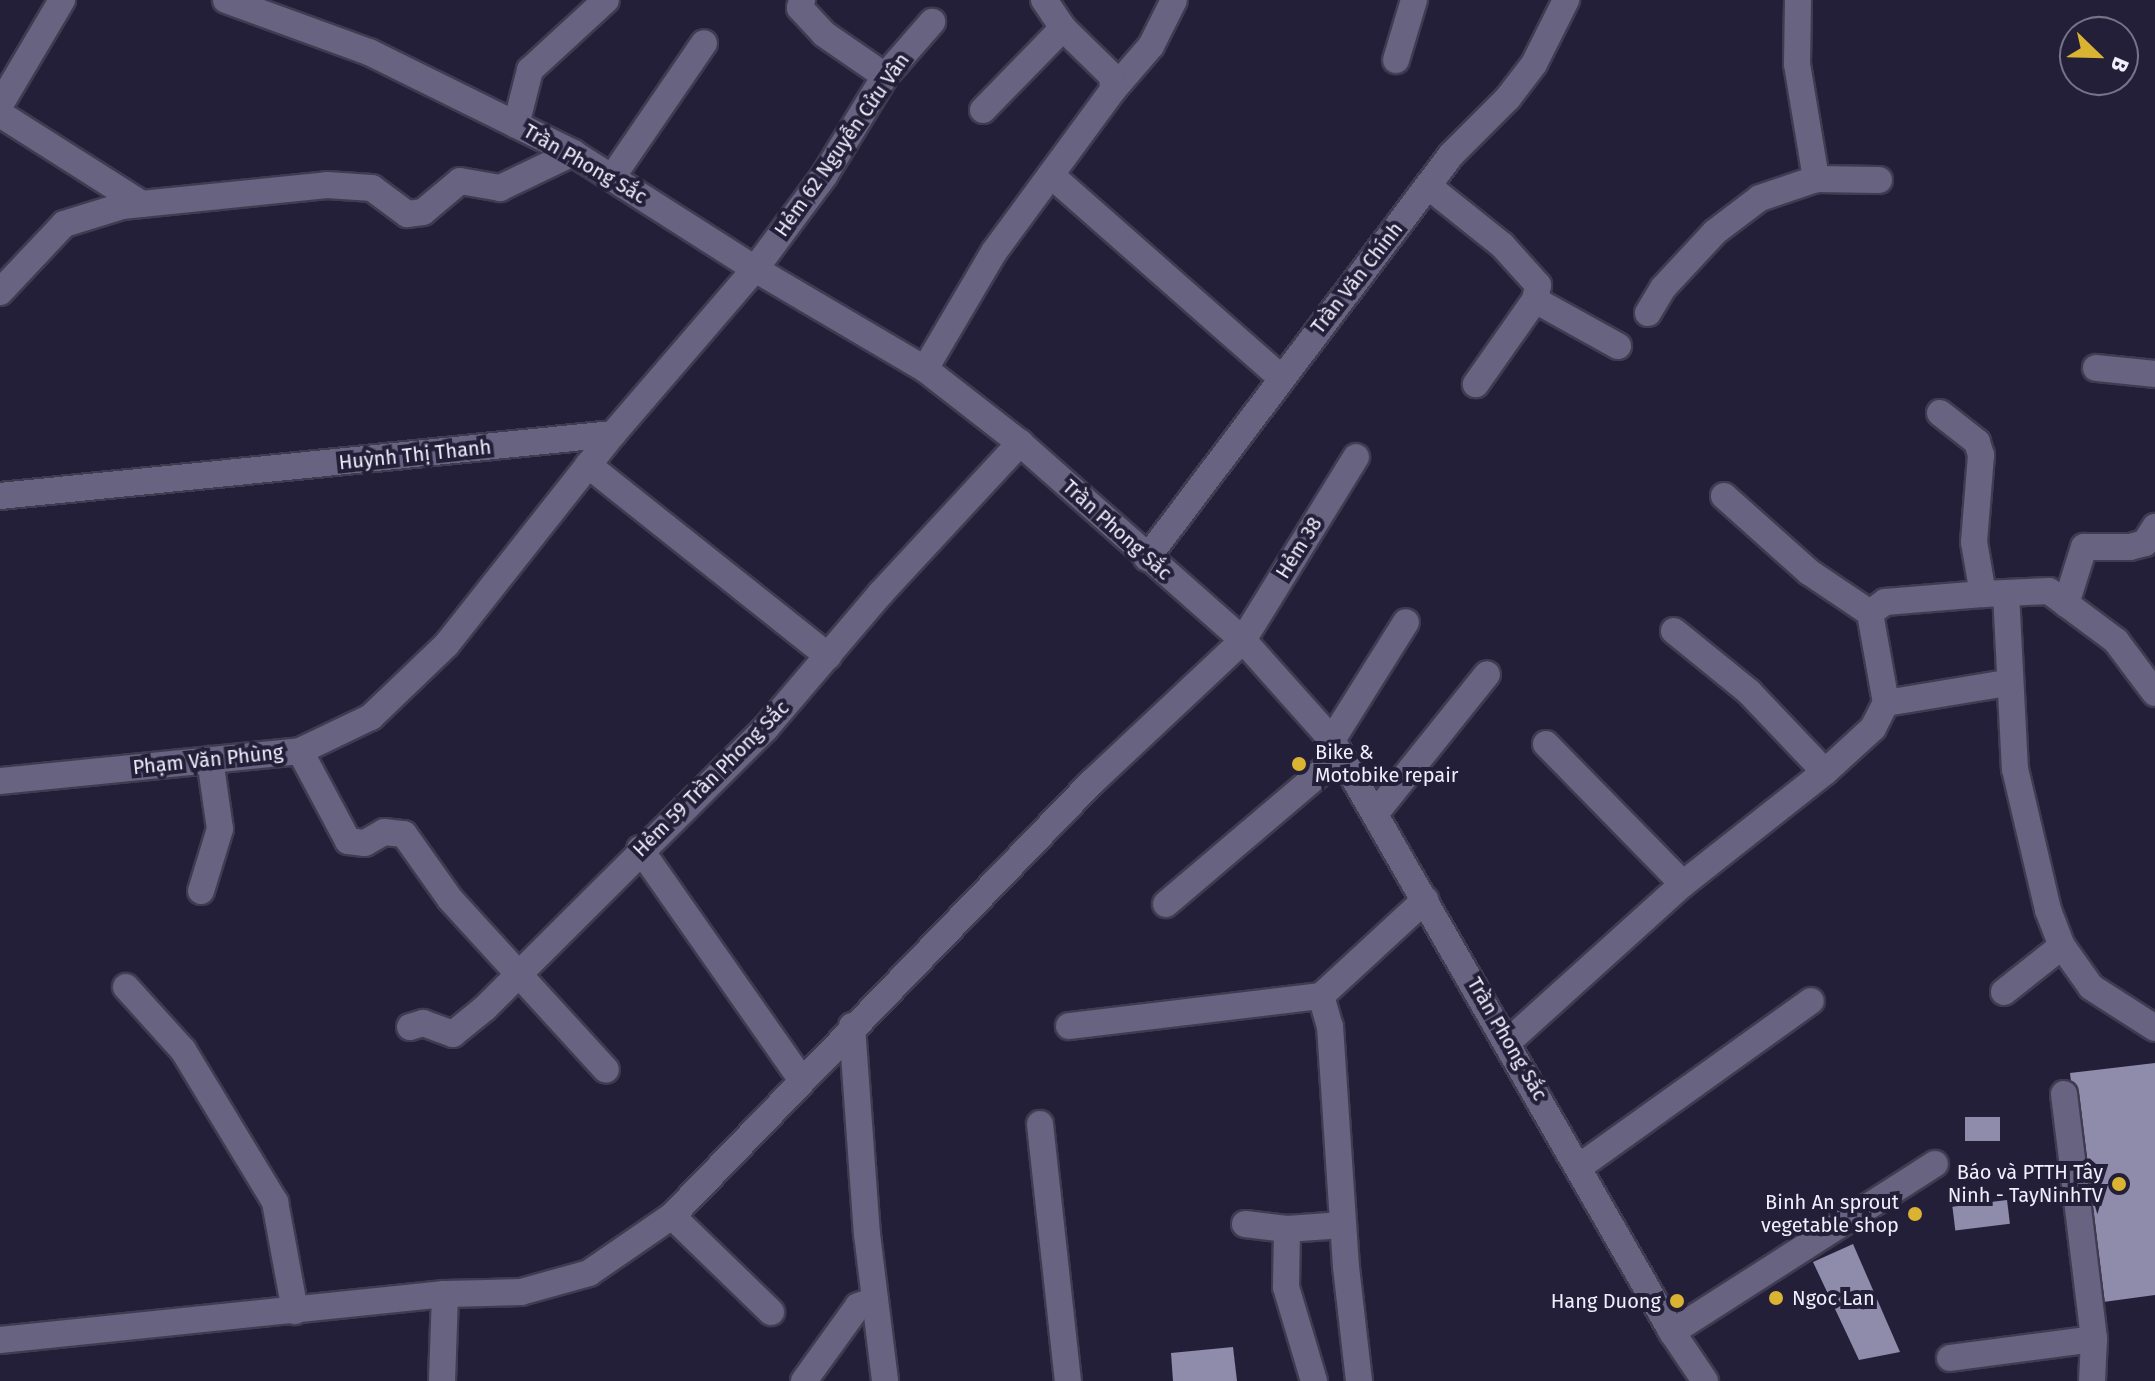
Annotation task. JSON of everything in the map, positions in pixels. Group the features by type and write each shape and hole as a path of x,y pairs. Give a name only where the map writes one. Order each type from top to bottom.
{"street":[{"path":"0,105 62,0"},
{"name":"Trần Phong Sắc","path":"226,0 369,52 573,153 755,269 925,369 1020,443 1243,640 1336,748 1509,1041 1672,1332 1705,1381"},
{"path":"516,125 530,70 606,0"},
{"path":"802,0 800,8 824,34 885,76"},
{"path":"1044,0 1063,28 1112,76 1113,90"},
{"path":"925,369 994,252 1113,90 1151,46 1174,0"},
{"path":"1396,60 1414,0"},
{"name":"Trần Văn Chính","path":"1147,558 1280,377 1451,155 1508,98 1534,64 1566,0"},
{"path":"1798,0 1797,64 1816,179"},
{"name":"Hẻm 62 Nguyễn Cửu Vân","path":"755,269 824,176 885,76 932,22"},
{"path":"983,110 1063,28"},
{"path":"613,176 704,43"},
{"path":"0,114 142,204"},
{"path":"0,292 64,224 142,204 327,185 372,188 407,214 423,212 460,181 500,188 573,153"},
{"path":"1051,175 1280,377"},
{"path":"1648,313 1663,288 1715,232 1760,198 1816,179 1879,180"},
{"path":"1428,186 1531,273 1538,285 1535,300 1476,384"},
{"path":"613,434 755,269"},
{"path":"1535,300 1618,346"},
{"path":"2096,368 2155,374"},
{"path":"1940,413 1977,442 1981,455 1974,542 1994,593 2024,820 2062,946 2091,987 2155,1028"},
{"name":"Phạm Văn Phùng","path":"0,781 300,751 371,717 447,644 613,434"},
{"name":"Huỳnh Thị Thanh","path":"0,496 613,434"},
{"name":"Hẻm 59 Trần Phong Sắc","path":"410,1027 423,1023 453,1034 519,975 640,849 766,728 1020,443"},
{"name":"Hẻm 38","path":"0,1340 445,1294 521,1292 589,1273 672,1216 852,1026 1092,782 1243,640 1356,457"},
{"path":"588,465 828,656"},
{"path":"1509,1041 1683,884 1825,772 1873,728 1886,703 1870,613 1809,572 1724,496"},
{"path":"2066,604 2084,547 2130,547 2145,543 2155,527"},
{"path":"1870,613 1885,602 2049,591 2116,641 2155,693"},
{"path":"1166,904 1336,748 1406,622"},
{"path":"1674,631 1749,692 1825,772"},
{"path":"1375,814 1487,674"},
{"path":"1886,703 2007,683"},
{"path":"1546,744 1683,884"},
{"path":"300,751 348,841 365,843 384,832 404,834 450,899 606,1070"},
{"path":"201,891 220,829 210,760"},
{"path":"640,849 801,1079"},
{"path":"1069,1026 1321,996 1425,900"},
{"path":"2004,992 2062,946"},
{"path":"126,987 183,1050 275,1202 295,1311"},
{"path":"1321,996 1330,1027 1343,1225 1359,1381"},
{"path":"1579,1167 1811,1001"},
{"path":"852,1026 875,1300 885,1381"},
{"path":"2064,1094 2094,1339 2092,1381"},
{"path":"1040,1124 1068,1381"},
{"path":"1672,1332 1935,1164"},
{"path":"672,1216 771,1312"},
{"path":"1245,1224 1287,1229 1343,1225"},
{"path":"1287,1229 1286,1287 1314,1381"},
{"path":"442,1381 445,1294"},
{"path":"804,1381 858,1306 875,1300"},
{"path":"1950,1358 2094,1339"}],"building":[{"name":"Báo và PTTH Tây Ninh - TayNinhTV","path":"2155,1063 2155,1295 2096,1303 2070,1073"},
{"path":"1965,1117 2000,1117 2000,1141 1965,1141"},
{"path":"2007,1200 2010,1224 1955,1231 1952,1207"},
{"path":"1853,1244 1900,1352 1859,1360 1813,1262"},
{"path":"1233,1347 1237,1381 1173,1381 1171,1353"}],"place":[{"name":"Bike & Motobike repair","path":"1299,764"},
{"name":"Báo và PTTH Tây Ninh - TayNinhTV","path":"2119,1184"},
{"name":"Binh An sprout vegetable shop","path":"1915,1214"},
{"name":"Ngoc Lan","path":"1776,1298"},
{"name":"Hang Duong","path":"1677,1301"}]}
